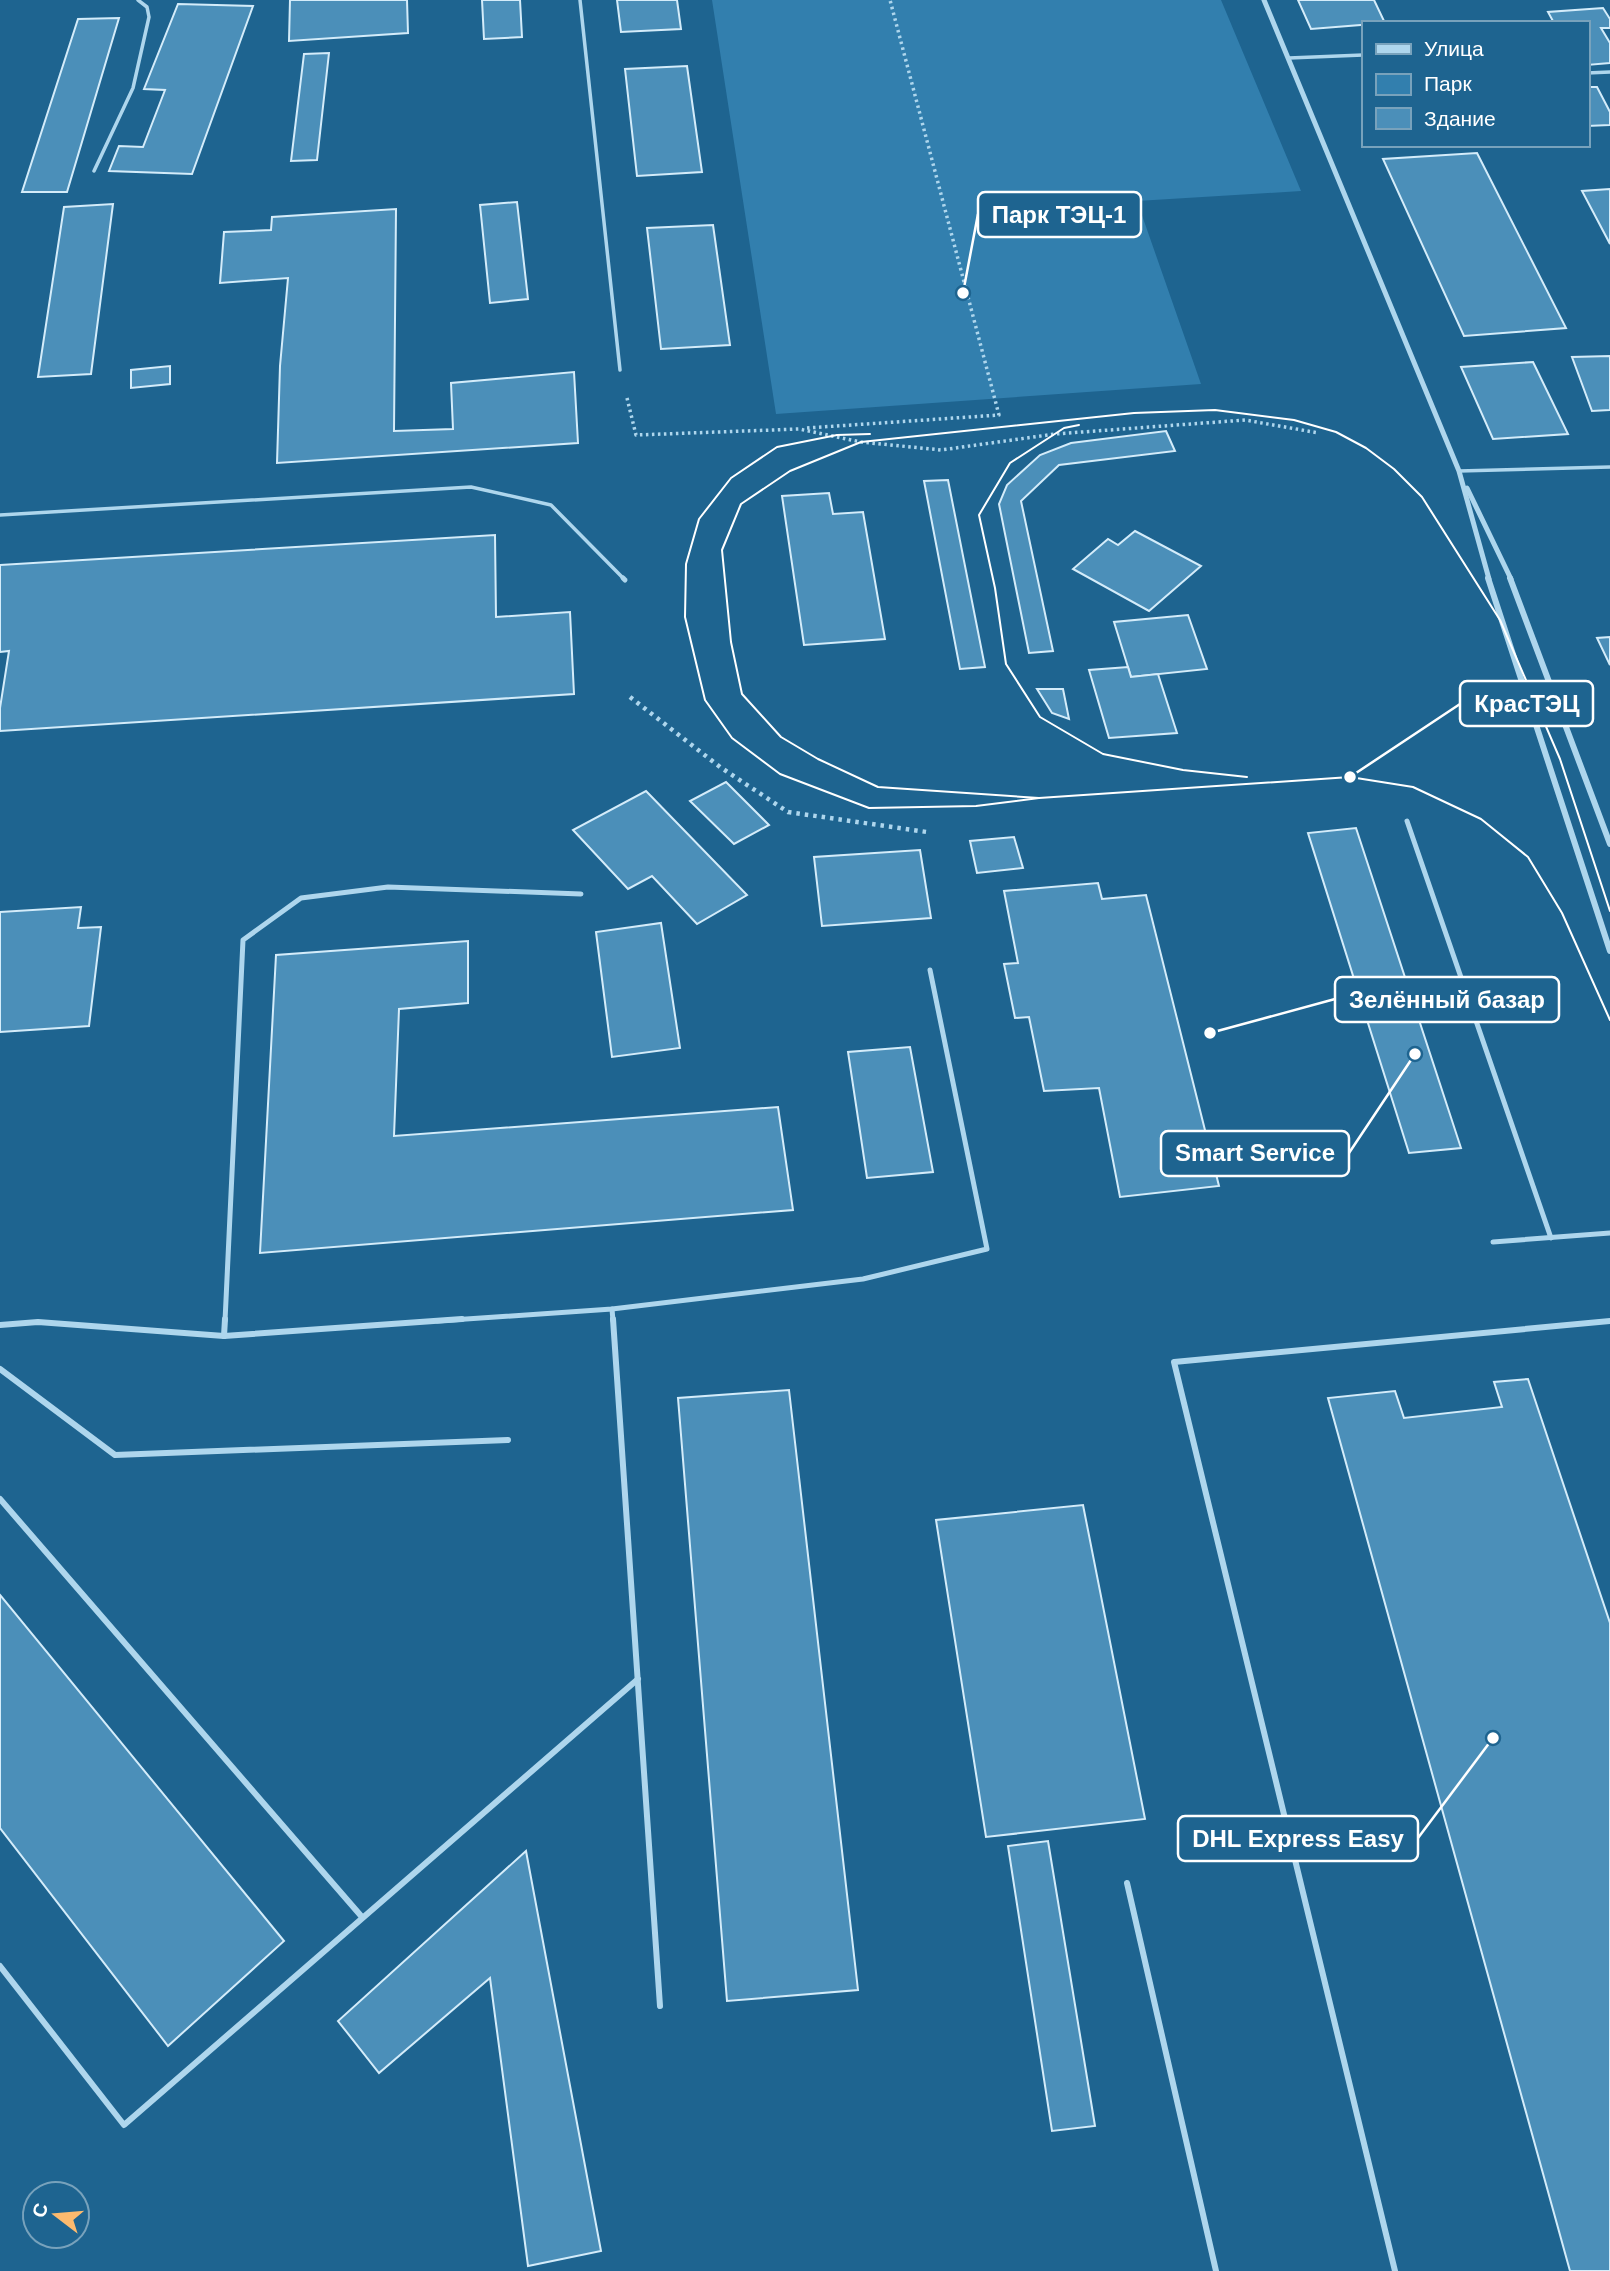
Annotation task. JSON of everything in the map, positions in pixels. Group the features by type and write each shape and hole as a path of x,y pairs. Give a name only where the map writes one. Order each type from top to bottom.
{"street":[{"path":"1264,0 1459,471 1513,583 1610,844"},
{"path":"1459,471 1500,620 1610,951"}],"lane":[{"path":"94,171 134,88 149,17 147,7 138,0"},
{"path":"580,0 620,370"},
{"path":"1289,58 1362,55"},
{"path":"1589,73 1610,72"},
{"path":"1459,471 1610,467"},
{"path":"0,515 471,487 551,505 625,579"},
{"path":"1406,821 1551,1238"},
{"path":"224,1336 243,940 301,898 388,887 581,894"},
{"path":"0,1325 38,1322 224,1336 612,1309 863,1279 987,1249 930,970"},
{"path":"1493,1242 1610,1233"},
{"path":"612,1309 660,2006"},
{"path":"1395,2271 1174,1362 1610,1321"},
{"path":"0,1369 115,1455 508,1440"},
{"path":"0,1499 362,1917"},
{"path":"0,1966 124,2125 638,1679"},
{"path":"1127,1883 1216,2271"}],"path":[{"path":"620,370 636,435 799,429 999,415 890,0"},
{"path":"799,429 861,442 942,450 1055,434 1245,420 1319,433"},
{"path":"629,697 720,767 788,812 927,832"}],"green space":[{"path":"712,0 1221,0 1301,191 1137,201 1201,384 776,414"}],"building":[{"path":"290,0 407,0 408,33 289,41"},
{"path":"482,0 520,0 522,37 484,39"},
{"path":"617,0 677,0 681,29 621,32"},
{"path":"1298,0 1374,0 1384,21 1362,21 1362,25 1311,29"},
{"path":"178,4 253,6 192,174 109,171 119,146 143,147 165,90 144,89"},
{"path":"1603,8 1610,19 1610,28 1601,28 1610,43 1610,63 1589,65 1589,21 1553,21 1548,12"},
{"path":"119,18 67,192 22,192 78,19"},
{"path":"329,53 317,160 291,161 304,54"},
{"path":"687,66 702,172 637,176 625,69"},
{"path":"1589,87 1597,87 1610,112 1610,125 1589,126"},
{"path":"1477,153 1566,328 1464,336 1383,159"},
{"path":"1610,189 1610,244 1582,191"},
{"path":"517,202 528,299 490,303 480,205"},
{"path":"113,204 91,374 38,377 64,207"},
{"path":"396,209 394,431 453,429 451,383 574,372 578,443 277,463 280,366 288,278 220,283 224,232 271,230 272,217"},
{"path":"713,225 730,345 661,349 647,228"},
{"path":"1610,356 1610,410 1592,411 1572,357"},
{"path":"1533,362 1568,434 1493,439 1461,367"},
{"path":"170,366 170,384 131,388 131,370"},
{"path":"1166,431 1175,451 1059,465 1021,501 1053,651 1029,653 999,504 1007,485 1040,455 1071,443"},
{"path":"948,480 985,667 960,669 924,481"},
{"path":"829,493 833,514 863,512 885,639 804,645 782,496"},
{"path":"1135,531 1201,566 1149,611 1073,569 1108,539 1118,545"},
{"path":"495,535 496,617 570,612 574,694 0,731 0,708 9,651 0,652 0,565"},
{"path":"1188,615 1207,669 1131,677 1114,622"},
{"path":"1610,637 1610,665 1597,638"},
{"path":"1128,667 1131,677 1158,674 1177,733 1109,738 1089,670"},
{"path":"1037,689 1063,689 1069,719 1052,713"},
{"path":"726,782 769,825 734,844 690,801"},
{"path":"646,791 747,895 697,924 652,876 628,889 573,830"},
{"path":"1356,828 1461,1148 1409,1153 1308,833"},
{"path":"1014,837 1023,868 977,873 970,841"},
{"path":"920,850 931,918 822,926 814,857"},
{"path":"1098,883 1102,899 1146,895 1219,1186 1120,1197 1099,1088 1044,1091 1029,1017 1015,1018 1004,964 1018,963 1004,891"},
{"path":"81,907 78,928 101,927 89,1026 0,1032 0,912"},
{"path":"661,923 680,1048 612,1057 596,932"},
{"path":"468,941 468,1003 399,1009 394,1136 778,1107 793,1210 260,1253 276,955"},
{"path":"910,1047 933,1172 867,1178 848,1052"},
{"path":"1528,1379 1610,1623 1610,2271 1570,2271 1328,1398 1395,1391 1404,1418 1502,1407 1494,1382"},
{"path":"789,1390 858,1990 727,2001 678,1398"},
{"path":"1083,1505 1145,1819 986,1837 936,1520"},
{"path":"0,1595 284,1941 168,2046 0,1828"},
{"path":"1048,1841 1095,2126 1052,2131 1008,1846"},
{"path":"526,1851 601,2251 528,2266 490,1978 379,2073 338,2021"}],"tram line":[{"path":"1039,798 878,787 818,759 781,737 742,694 731,642 722,550 741,504 790,471 861,442 1134,413 1215,410 1294,420 1336,432 1366,448 1394,469 1422,497 1500,620 1560,759 1610,911"},
{"path":"1079,425 1064,428 1010,463 979,515 995,588 1006,664 1040,717 1103,754 1183,770 1247,777"},
{"path":"870,434 837,435 777,447 731,478 699,519 686,564 685,617 705,700 732,738 780,774 869,808 976,806 1039,798"},
{"path":"1039,798 1350,777 1413,787 1481,819 1528,857 1562,913 1610,1020"}],"place":[{"name":"Парк ТЭЦ-1","path":"963,293"},
{"name":"КрасТЭЦ","path":"1350,777"},
{"name":"Зелённый базар","path":"1210,1033"},
{"name":"Smart Service","path":"1415,1054"},
{"name":"DHL Express Easy","path":"1493,1738"}]}
